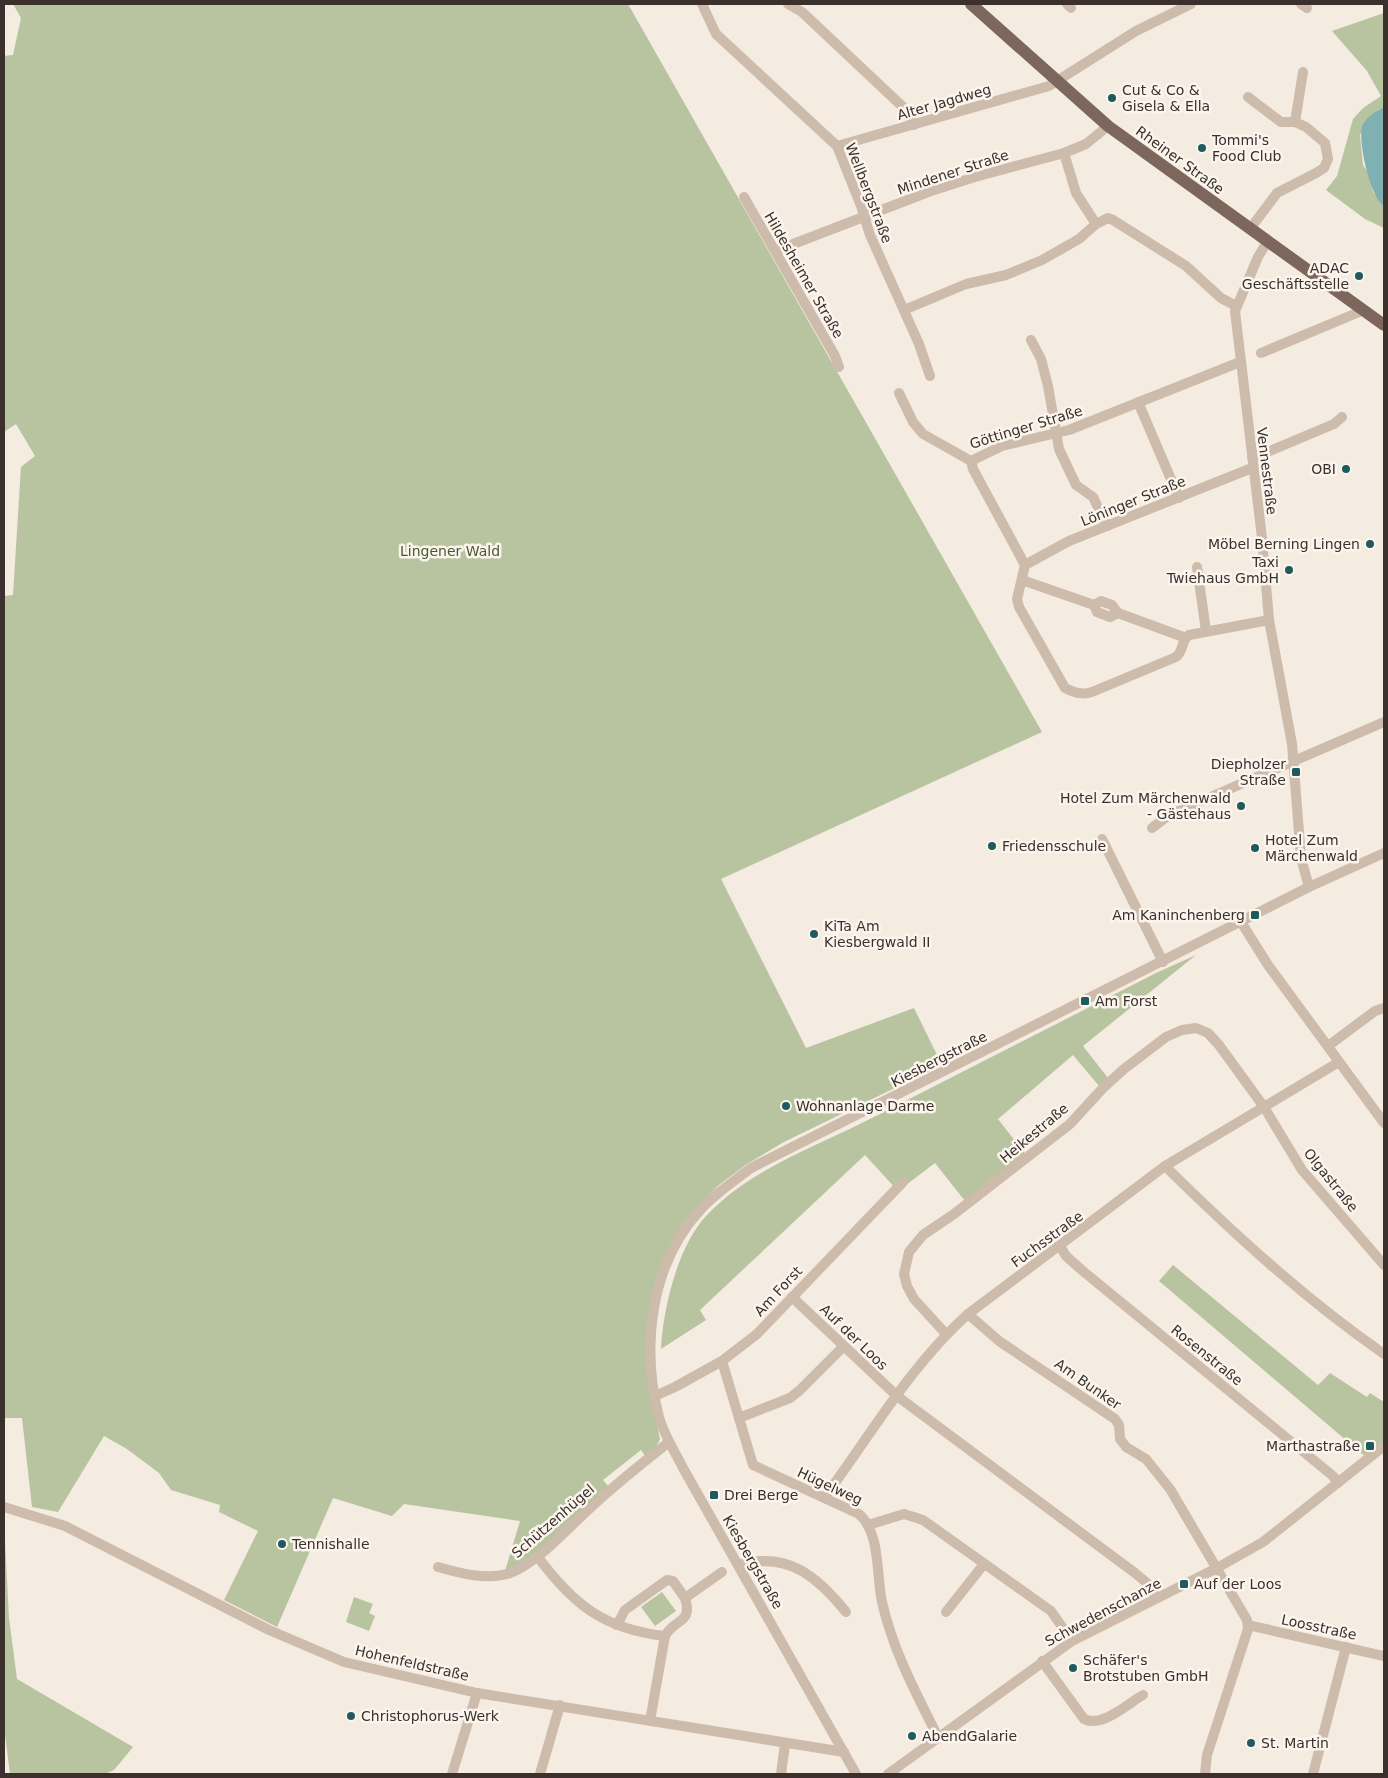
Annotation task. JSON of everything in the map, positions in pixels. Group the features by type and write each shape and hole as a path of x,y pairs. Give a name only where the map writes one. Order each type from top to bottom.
{"main road":[{"name":"Rheiner Straße","path":"971,4 1108,126 1384,325"}],"street":[{"name":"Wellbergstraße","path":"702,4 716,34 837,146 880,261 904,310 930,376"},
{"path":"788,4 802,12 904,108 914,125"},
{"name":"Alter Jagdweg","path":"837,146 1037,90 1056,81 1171,8 1192,4"},
{"path":"1295,122 1303,72"},
{"path":"1248,97 1281,122 1295,122 1306,128 1325,143 1328,159 1324,168 1316,174 1277,193 1250,229"},
{"name":"Mindener Straße","path":"775,251 975,177 1064,153 1086,144 1108,126"},
{"path":"1064,153 1076,193 1096,224"},
{"name":"Hildesheimer Straße","path":"744,197 835,356 839,367"},
{"path":"904,310 959,287 1006,275 1042,260 1079,239 1096,224 1108,218 1186,266 1221,298 1236,306"},
{"name":"Vennestraße","path":"1267,242 1260,252 1236,306 1240,362 1262,538 1269,620 1294,760 1301,858 1309,887"},
{"path":"1261,353 1364,310"},
{"path":"1031,340 1041,359 1059,449 1076,485 1093,497 1107,526"},
{"name":"Göttinger Straße","path":"899,393 913,422 923,434 971,461 1002,446 1056,433 1240,362"},
{"path":"1138,402 1179,498"},
{"path":"1252,456 1265,454 1326,428 1342,417"},
{"path":"971,461 973,469 1025,565 1017,599 1019,607 1065,688 1072,692 1084,694 1092,692 1176,657 1181,654 1186,638"},
{"name":"Löninger Straße","path":"1025,565 1069,541 1252,468"},
{"path":"1197,567 1206,631"},
{"path":"1022,580 1094,605 1101,601 1112,605 1118,613 1186,638 1206,631 1269,620"},
{"path":"1152,828 1169,815 1384,722"},
{"path":"1102,839 1163,962"},
{"name":"Kiesbergstraße","path":"856,1774 670,1442 660,1418 649,1357 651,1324 667,1263 682,1235 701,1209 724,1188 751,1168 1309,887 1384,853"},
{"path":"1241,922 1268,965 1384,1123"},
{"path":"1328,1046 1376,1011 1384,1008"},
{"name":"Heikestraße","path":"946,1334 914,1299 907,1286 904,1274 909,1252 923,1235 954,1214 1070,1124 1103,1088 1149,1049 1182,1030 1196,1028 1208,1033 1264,1107"},
{"name":"Fuchsstraße","path":"824,1498 897,1396 946,1334 968,1314 1165,1166 1340,1062"},
{"name":"Olgastraße","path":"1264,1107 1302,1170 1384,1265"},
{"path":"1165,1166 1226,1227 1314,1303 1384,1354"},
{"name":"Am Forst","path":"655,1396 676,1387 722,1361 757,1334 903,1182"},
{"name":"Rosenstraße","path":"1060,1246 1066,1256 1084,1272 1333,1476 1338,1483"},
{"name":"Auf der Loos","path":"792,1297 897,1396 1129,1568 1147,1583 1157,1598"},
{"name":"Am Bunker","path":"968,1314 1005,1346 1115,1419 1119,1425 1120,1439 1126,1447 1146,1459 1158,1471 1217,1568 1248,1625"},
{"path":"739,1418 790,1398 843,1347"},
{"name":"Hügelweg","path":"722,1361 753,1465 859,1514 868,1525 874,1546 882,1601 888,1626 912,1687 938,1737"},
{"name":"Schützenhügel","path":"438,1566 463,1574 500,1576 518,1570 537,1556 622,1479 670,1442"},
{"name":"Schwedenschanze","path":"888,1774 1072,1641 1217,1568 1263,1542 1384,1446"},
{"name":"Hohenfeldstraße","path":"4,1507 65,1526 180,1586 318,1652 344,1662 477,1693 844,1752"},
{"path":"868,1525 904,1514 923,1520 1051,1611 1072,1641"},
{"path":"537,1556 576,1602 617,1625 665,1636"},
{"path":"739,1565 764,1560 793,1566 809,1574 821,1584 846,1612"},
{"path":"946,1612 984,1564"},
{"path":"685,1598 722,1572"},
{"path":"617,1625 626,1610 667,1580 673,1581 685,1598 688,1611 686,1615 668,1630 665,1636 650,1721"},
{"path":"1205,1774 1207,1755 1248,1625"},
{"name":"Loosstraße","path":"1248,1625 1384,1656"},
{"path":"1313,1774 1346,1647"},
{"path":"1042,1661 1084,1719 1089,1722 1098,1722 1143,1695"},
{"path":"452,1774 477,1693"},
{"path":"540,1774 560,1705"},
{"path":"781,1774 785,1744"}],"green space":[{"name":"Lingener Wald","path":"13,4 628,4 1042,732 721,879 806,1048 914,1008 942,1065 784,1142 747,1164 719,1185 697,1207 659,1286 651,1397 660,1439 654,1451 646,1457 641,1450 603,1480 608,1486 546,1547 532,1558 505,1571 520,1521 404,1504 392,1516 333,1498 277,1627 224,1600 258,1531 219,1512 220,1505 171,1490 159,1473 127,1449 104,1436 58,1512 32,1507 22,1418 4,1418 4,596 13,595 21,467 35,456 16,424 4,432 4,56 13,55 21,18"},
{"path":"1384,13 1384,107 1378,110 1360,135 1363,165 1369,174 1373,192 1384,206 1384,228 1365,219 1326,190 1337,176 1353,119 1363,108 1381,96 1367,71 1332,31"},
{"path":"1196,955 1083,1046 1108,1078 1099,1086 1073,1055 998,1119 1026,1155 965,1201 935,1163 898,1191 865,1155 700,1310 706,1320 661,1349 669,1296 680,1260 697,1228 707,1215 725,1198 765,1170 876,1116 1156,973"},
{"path":"1173,1265 1318,1385 1330,1373 1367,1397 1370,1393 1384,1402 1384,1443 1367,1458 1159,1281"},
{"path":"4,1522 9,1618 17,1679 133,1747 114,1770 105,1774 10,1774 4,1727"},
{"path":"662,1592 676,1611 655,1626 641,1607"},
{"path":"354,1597 373,1604 369,1613 375,1616 369,1631 346,1622"}],"water":[{"path":"1384,107 1384,206 1374,193 1366,168 1361,131 1367,119"}],"place":[{"name":"Cut & Co & Gisela & Ella","path":"1112,98"},
{"name":"Tommi's Food Club","path":"1202,148"},
{"name":"ADAC Geschäftsstelle","path":"1359,276"},
{"name":"OBI","path":"1346,469"},
{"name":"Möbel Berning Lingen","path":"1370,544"},
{"name":"Taxi Twiehaus GmbH","path":"1289,570"},
{"name":"Diepholzer Straße","path":"1296,772"},
{"name":"Hotel Zum Märchenwald - Gästehaus","path":"1241,806"},
{"name":"Friedensschule","path":"992,846"},
{"name":"Hotel Zum Märchenwald","path":"1255,848"},
{"name":"Am Kaninchenberg","path":"1255,915"},
{"name":"KiTa Am Kiesbergwald II","path":"814,934"},
{"name":"Am Forst","path":"1085,1001"},
{"name":"Wohnanlage Darme","path":"786,1106"},
{"name":"Marthastraße","path":"1370,1446"},
{"name":"Drei Berge","path":"714,1495"},
{"name":"Tennishalle","path":"282,1544"},
{"name":"Auf der Loos","path":"1184,1584"},
{"name":"Schäfer's Brotstuben GmbH","path":"1073,1668"},
{"name":"Christophorus-Werk","path":"351,1716"},
{"name":"AbendGalarie","path":"912,1736"},
{"name":"St. Martin","path":"1251,1743"}]}
